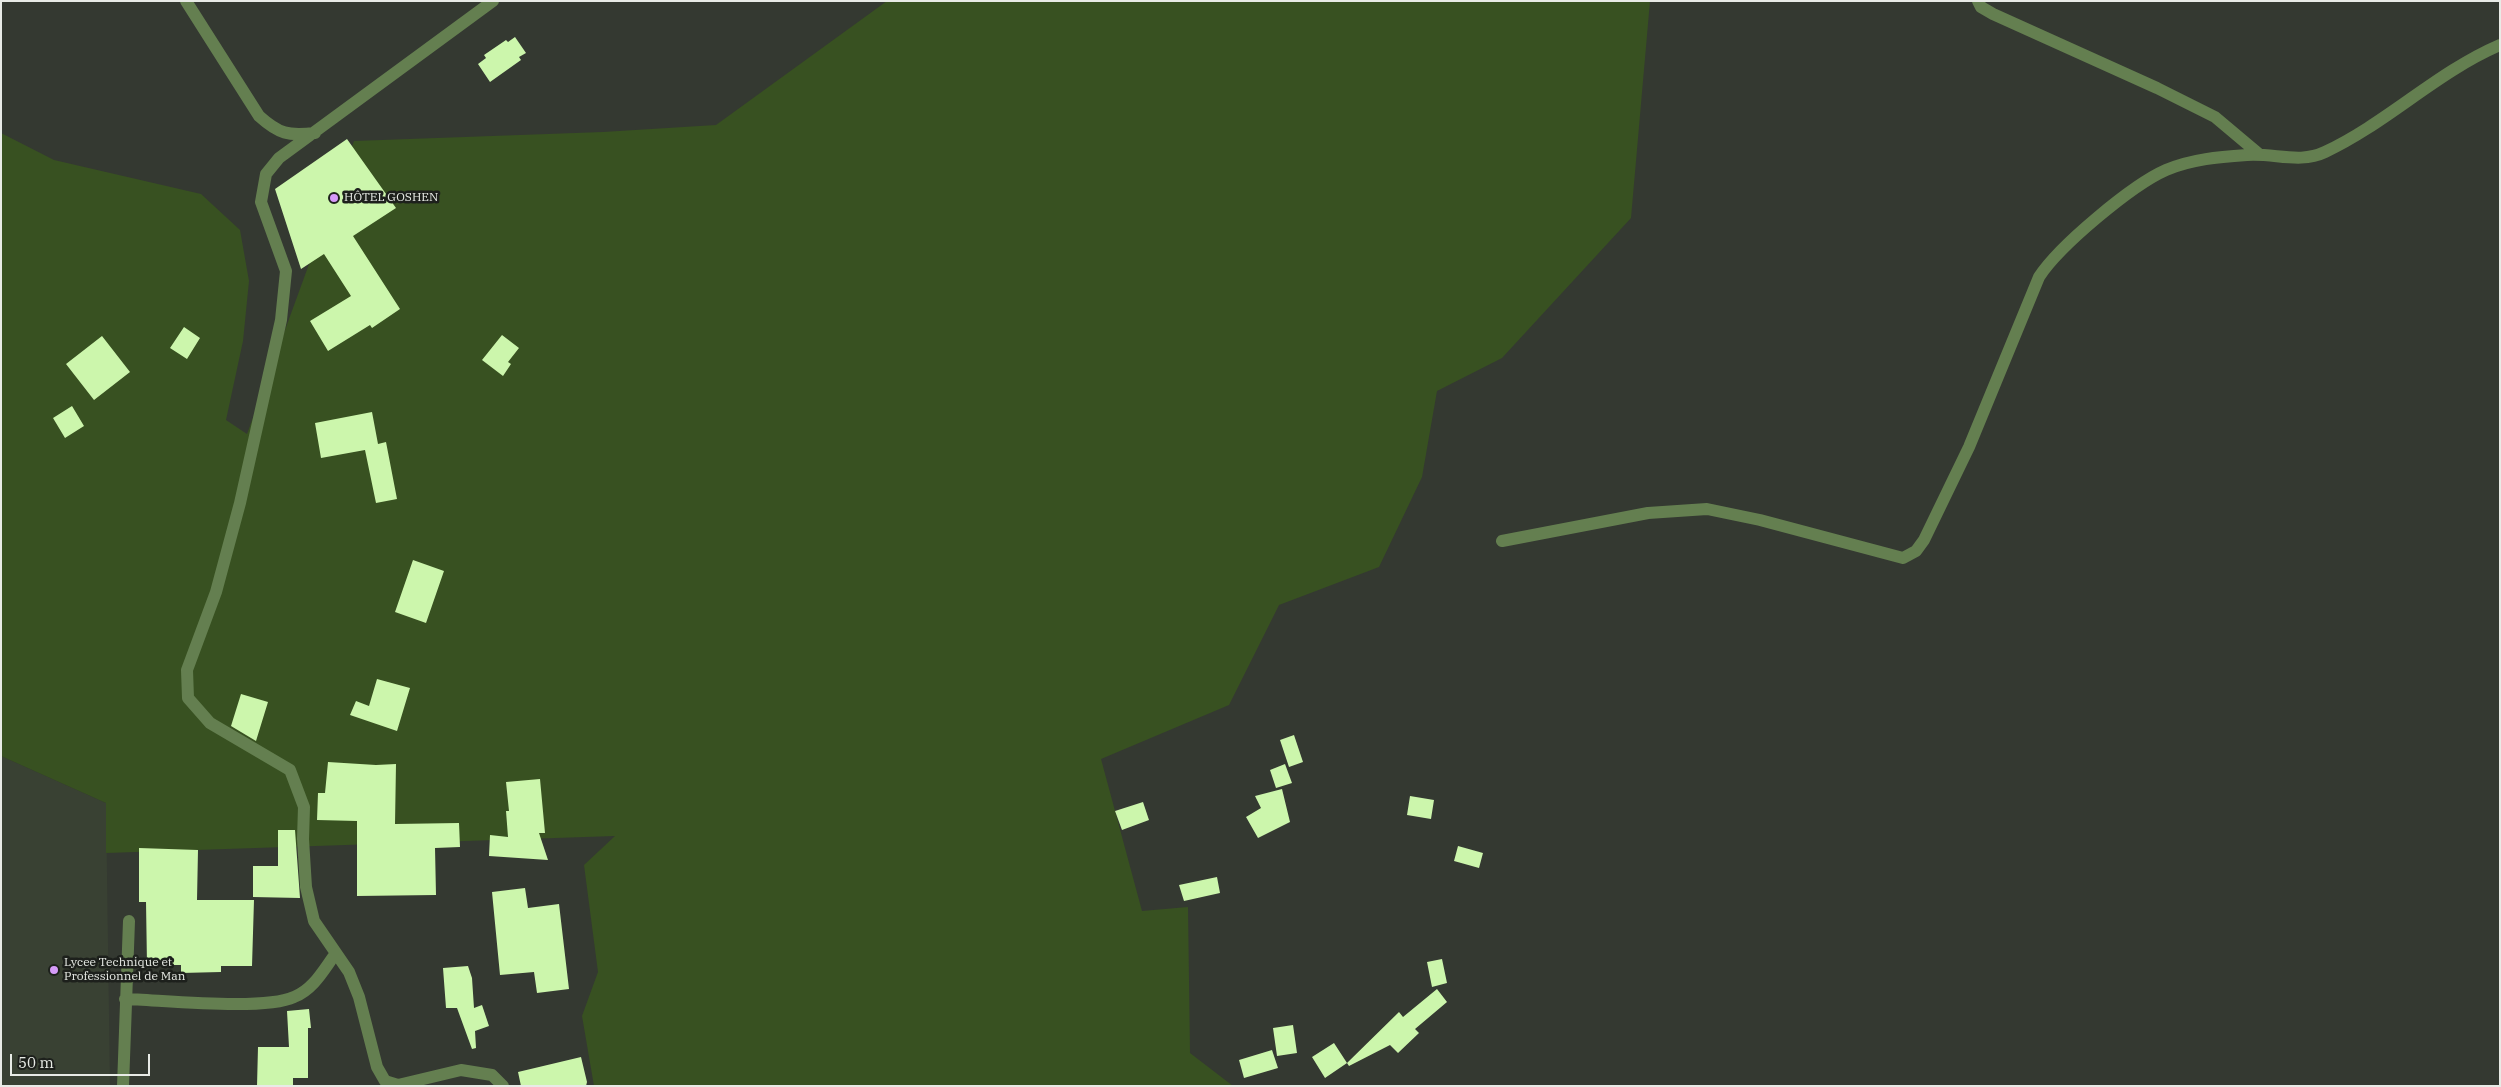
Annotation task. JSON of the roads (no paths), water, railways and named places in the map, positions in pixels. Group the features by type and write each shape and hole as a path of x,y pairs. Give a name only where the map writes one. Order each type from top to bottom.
{"street":[{"path":"186,1 259,116 275,131 302,134 315,133"},
{"path":"493,1 279,158 266,174 261,202 286,271 281,320 254,448 216,592 187,670 188,698 210,723 290,770 304,807 303,839 306,887 314,921 349,972 359,997 377,1067 385,1081 398,1085 461,1070 492,1075 503,1086"},
{"path":"1978,1 1981,7 1993,14 2157,88 2215,117 2259,154"},
{"path":"1502,541 1648,513 1707,509 1760,520 1903,558 1916,551 1924,540 1969,447 2039,277 2050,260 2124,196 2165,170 2206,157 2259,154 2308,159 2326,152 2389,114 2475,56 2500,45"},
{"path":"123,1086 129,921"},
{"path":"125,999 255,1004 293,998 311,987 336,953"}],"place":[{"name":"HÔTEL GOSHEN","path":"334,198"},
{"name":"Lycee Technique et Professionnel de Man","path":"54,970"}]}
